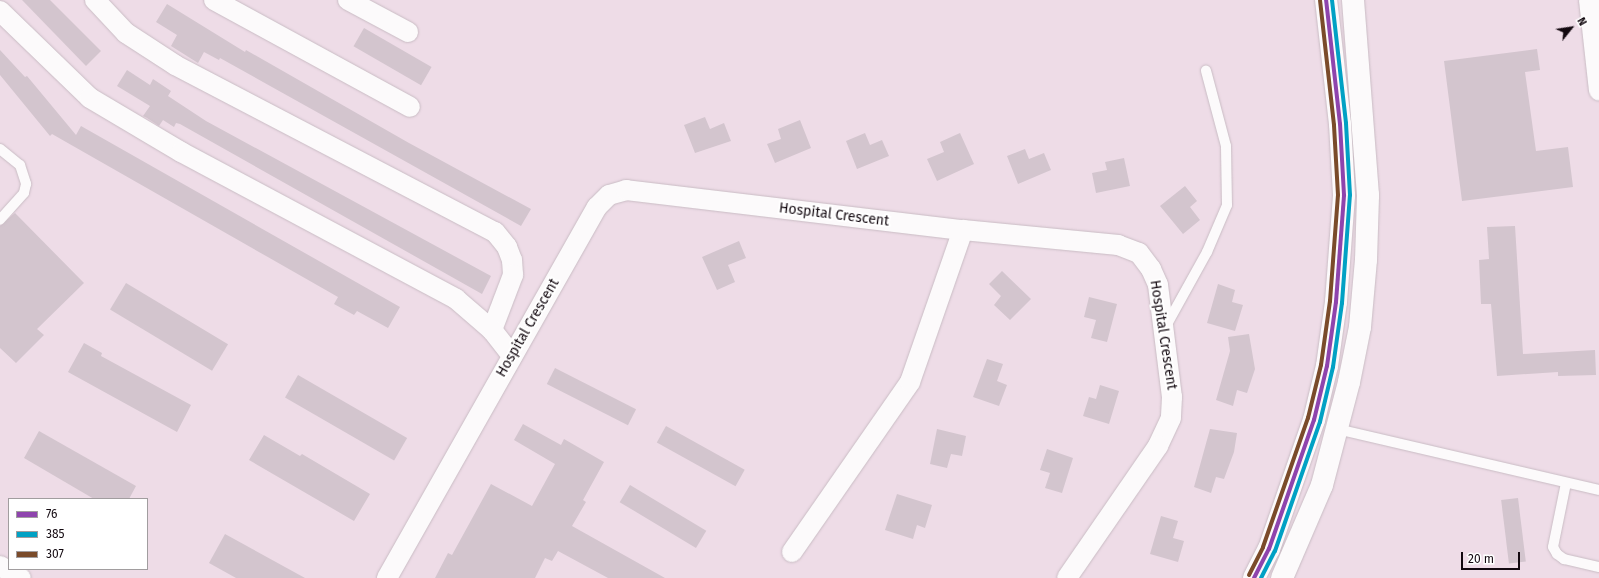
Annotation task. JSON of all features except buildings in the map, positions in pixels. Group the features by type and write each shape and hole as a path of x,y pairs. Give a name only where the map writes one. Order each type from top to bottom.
{"main road":[{"path":"1254,578 1269,549 1314,420 1327,366 1336,302 1344,195 1340,124 1326,0"},
{"path":"1282,578 1322,485 1337,429 1360,327 1366,252 1368,195 1365,135 1353,0"}],"street":[{"path":"95,0 126,33 174,65 495,232 507,247 512,260 513,275 492,330"},
{"path":"214,0 410,107"},
{"path":"348,0 408,32"},
{"path":"1589,0 1599,90"},
{"path":"0,10 90,98 181,152 456,299 492,330 512,356"},
{"name":"Hospital Crescent","path":"387,578 597,208 609,195 626,190 963,230 1118,245 1139,253 1151,268 1158,285 1172,397 1171,418 1165,435 1067,578"},
{"path":"792,552 910,382 963,230"},
{"path":"0,566 21,578"}],"lane":[{"path":"1164,329 1207,252 1227,205 1226,146 1206,71"},
{"path":"0,150 20,165 26,184 24,193 0,220"},
{"path":"1337,429 1599,490"},
{"path":"1566,482 1553,547 1557,554 1564,559 1599,568"}],"transit line":[{"name":"76","path":"1254,578 1269,549 1314,420 1327,366 1336,302 1344,195 1340,124 1326,0"},
{"name":"385","path":"1261,578 1275,551 1320,422 1333,367 1342,303 1350,195 1346,123 1332,0"},
{"name":"307","path":"1249,575 1263,547 1308,418 1321,365 1330,301 1338,195 1334,125 1320,1"}]}
